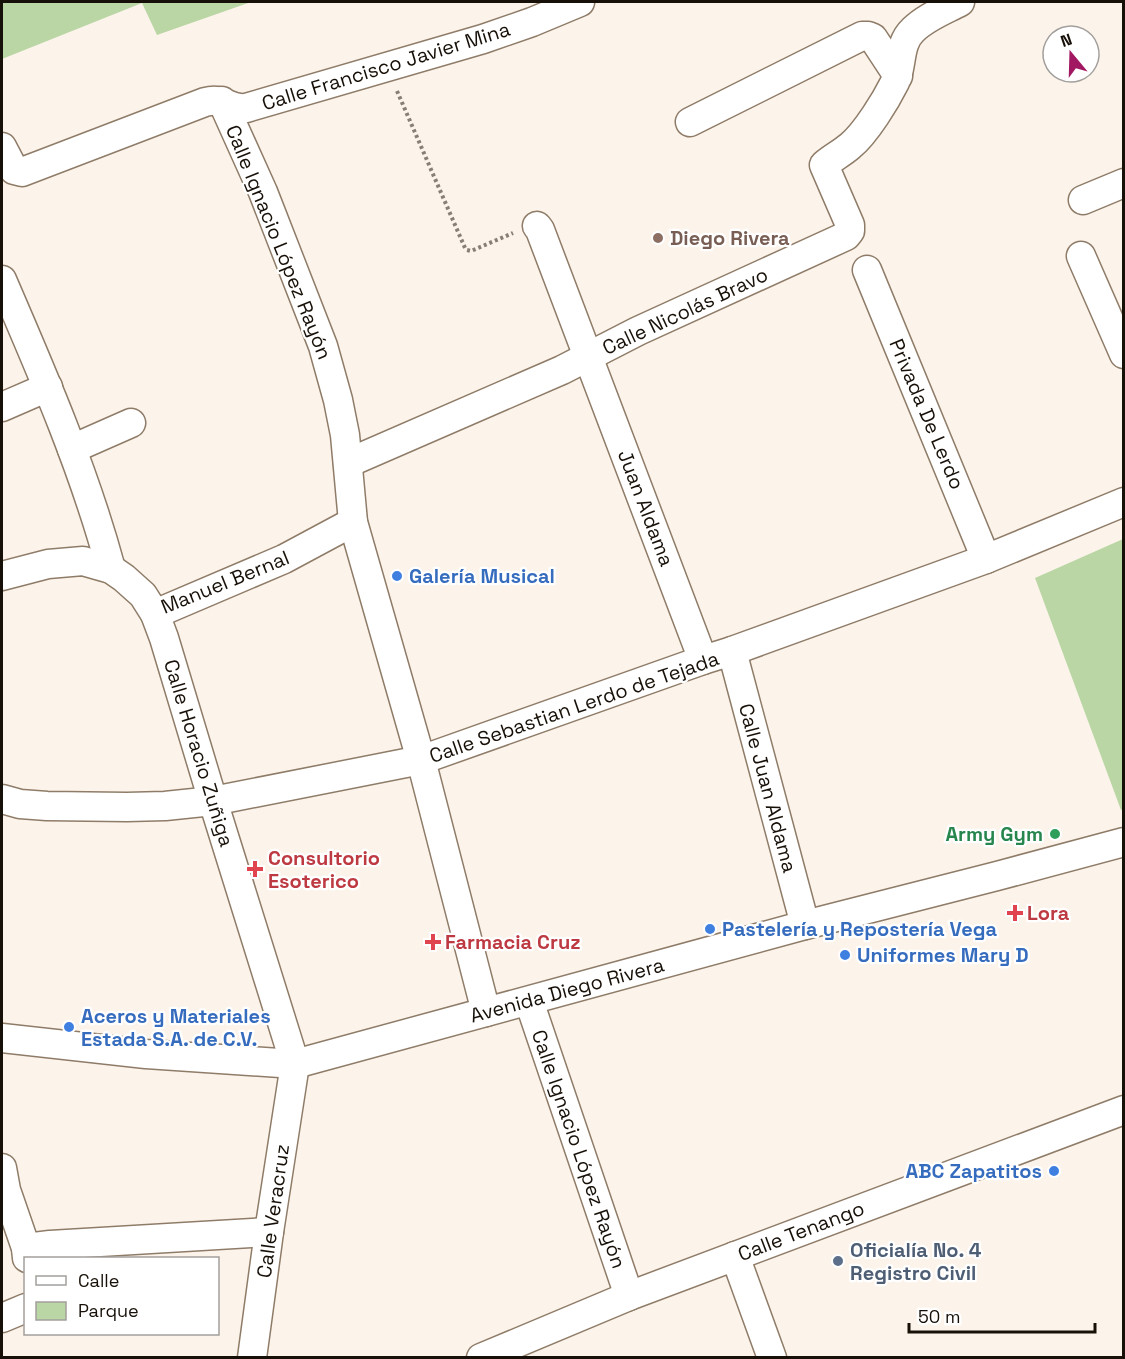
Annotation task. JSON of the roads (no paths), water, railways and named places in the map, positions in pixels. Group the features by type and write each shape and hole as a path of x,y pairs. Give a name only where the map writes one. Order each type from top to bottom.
{"street":[{"name":"Calle Francisco Javier Mina","path":"2,147 14,170 22,172 205,102 222,101 231,107 246,108 483,39 580,2"},
{"name":"Calle Nicolás Bravo","path":"348,463 562,370 638,331 846,236 850,231 849,225 824,165 861,136 898,76 902,48 912,30 960,2"},
{"path":"690,122 862,36 873,38 898,76"},
{"name":"Calle Ignacio López Rayón","path":"222,101 263,192 323,346 345,435 353,522 421,760 486,1012"},
{"path":"1083,200 1124,183"},
{"name":"Juan Aldama","path":"537,226 703,660"},
{"path":"1082,256 1124,354"},
{"name":"Privada De Lerdo","path":"867,270 986,559"},
{"path":"2,280 72,448 100,528 111,569"},
{"path":"2,407 48,387"},
{"path":"72,448 131,423"},
{"name":"Calle Sebastian Lerdo de Tejada","path":"2,799 20,804 46,806 165,806 213,801 421,760 986,559 1124,502"},
{"name":"Manuel Bernal","path":"2,576 48,564 83,561 111,569 124,578 143,595 155,614 284,559 353,522"},
{"name":"Calle Horacio Zuñiga","path":"155,614 295,1064"},
{"name":"Calle Juan Aldama","path":"732,651 805,925"},
{"name":"Avenida Diego Rivera","path":"2,1038 146,1054 295,1064 805,925 1124,842"},
{"name":"Calle Ignacio López Rayón","path":"529,1001 629,1296"},
{"name":"Calle Veracruz","path":"252,1358 295,1064"},
{"name":"Calle Tenango","path":"482,1358 629,1296 1124,1110"},
{"path":"2,1168 6,1190 26,1253 50,1245 269,1232"},
{"path":"735,1256 772,1358"},
{"path":"2,1318 24,1309"}],"place":[{"name":"Diego Rivera","path":"658,238"},
{"name":"Galería Musical","path":"397,576"},
{"name":"Army Gym","path":"1055,834"},
{"name":"Consultorio Esoterico","path":"255,869"},
{"name":"Lora","path":"1015,913"},
{"name":"Pastelería y Repostería Vega","path":"710,929"},
{"name":"Farmacia Cruz","path":"433,942"},
{"name":"Uniformes Mary D","path":"845,955"},
{"name":"Aceros y Materiales Estada S.A. de C.V.","path":"69,1027"},
{"name":"ABC Zapatitos","path":"1054,1171"},
{"name":"Oficialía No. 4 Registro Civil","path":"838,1261"}]}
